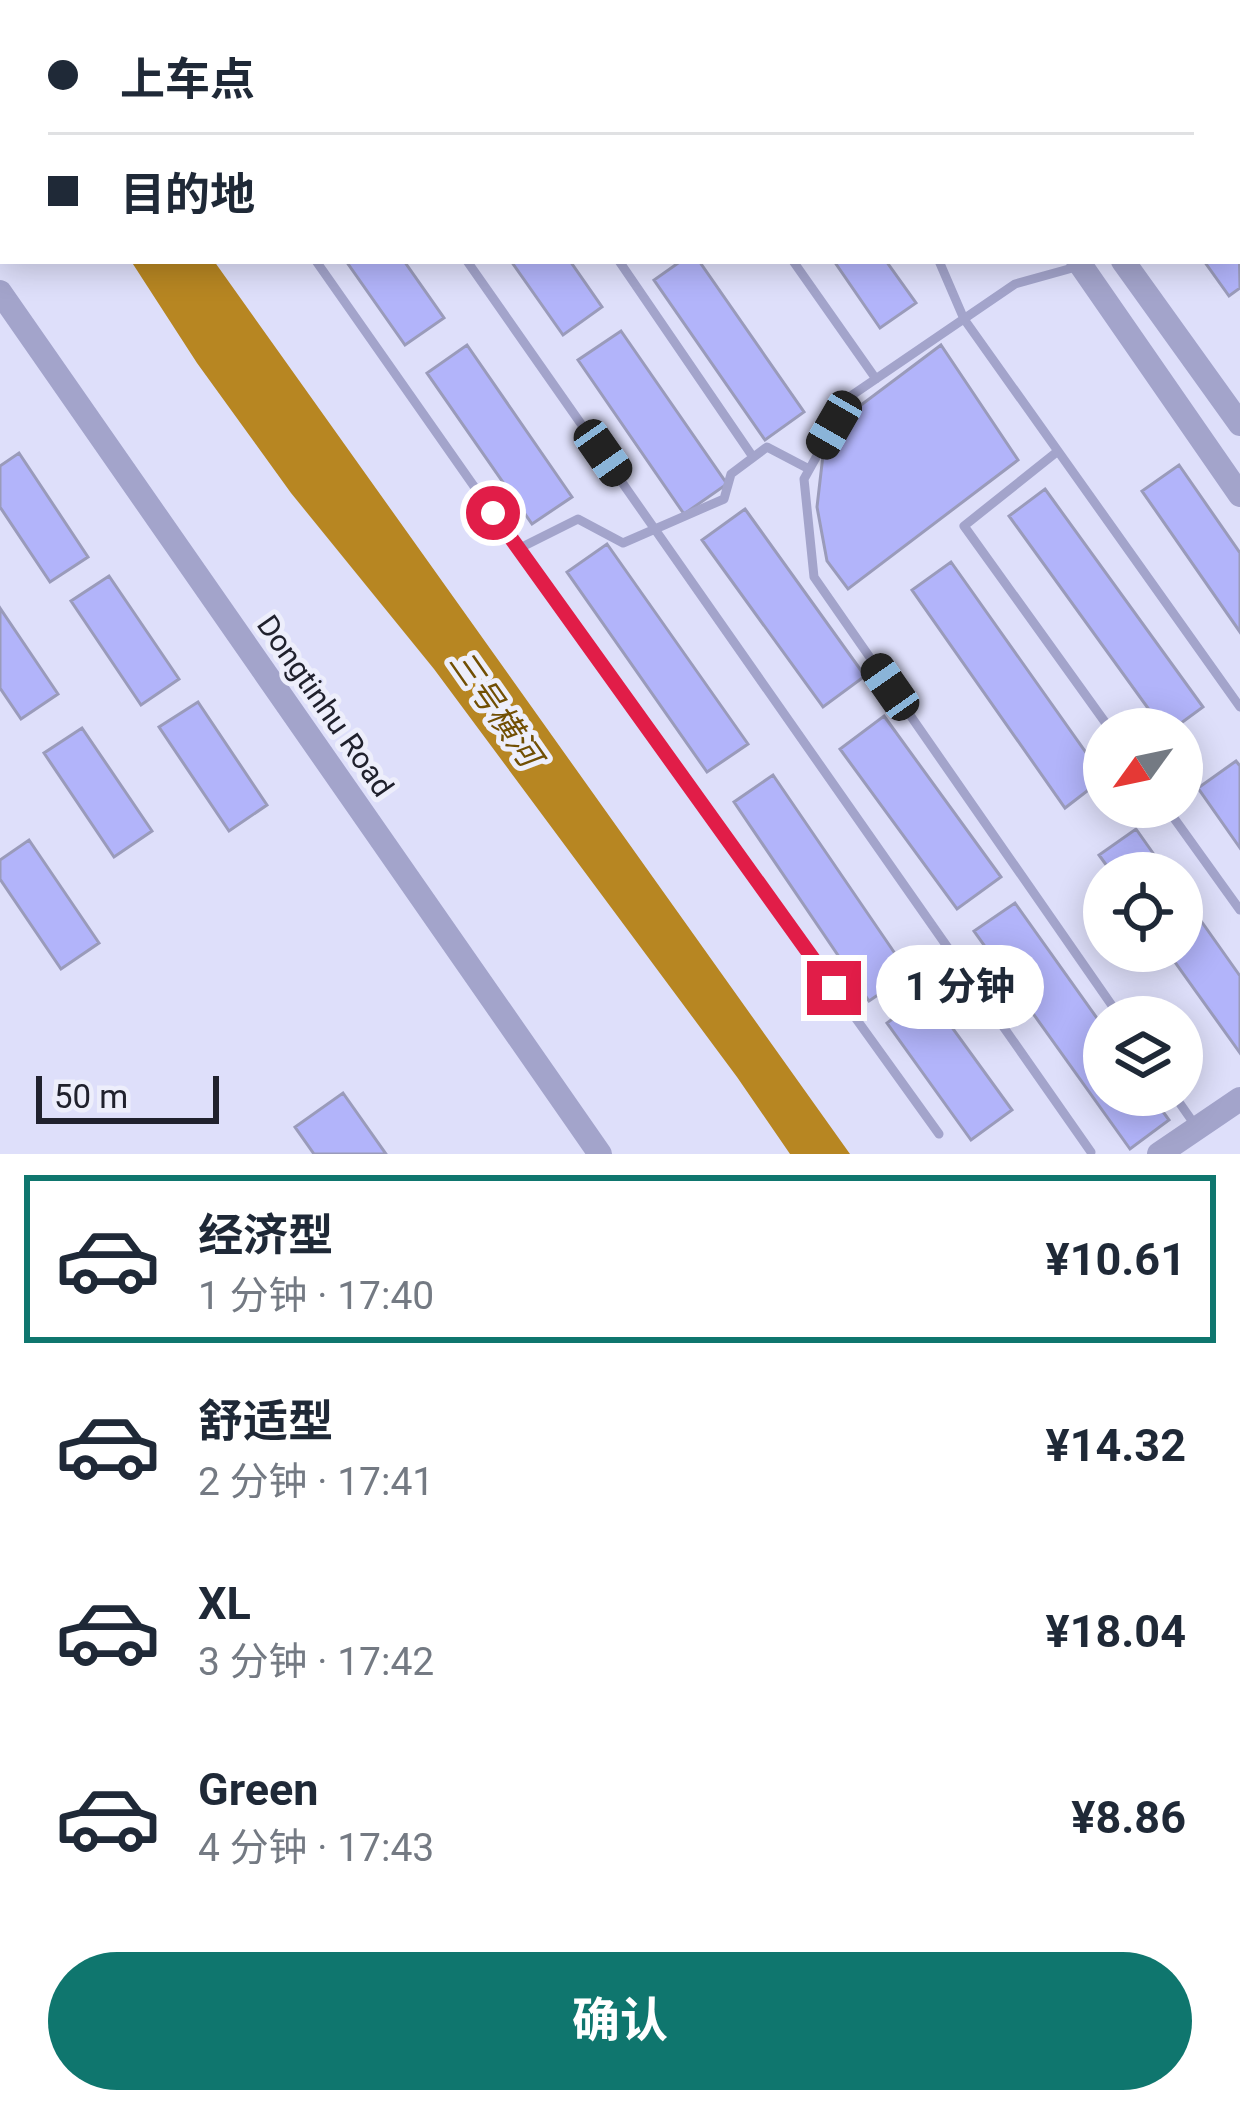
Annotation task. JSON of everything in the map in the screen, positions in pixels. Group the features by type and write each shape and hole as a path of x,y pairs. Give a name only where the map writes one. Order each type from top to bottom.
{"street":[{"path":"1081,264 1240,495"},
{"path":"1126,264 1240,424"},
{"name":"Dongtinhu Road","path":"0,292 600,1154"},
{"path":"1159,1154 1240,1099"}],"lane":[{"path":"318,264 939,1134"},
{"path":"469,264 1091,1152"},
{"path":"621,264 753,457"},
{"path":"795,264 876,379"},
{"path":"940,264 964,319 1240,707"},
{"path":"1077,264 1015,284 842,402 804,479 814,578 1105,996"},
{"path":"518,549 578,519 622,543 657,530 724,499 731,474 767,447 809,469"},
{"path":"1058,451 964,526 1095,708"},
{"path":"1181,828 1240,910"},
{"path":"1189,1116 1197,1128"}],"water":[{"name":"三号横河","path":"133,264 216,264 850,1154 790,1154 434,669 291,493"}],"building":[{"path":"348,264 406,264 444,318 405,345"},
{"path":"513,264 572,264 602,307 563,335"},
{"path":"677,264 701,264 804,412 765,440 654,280"},
{"path":"836,264 888,264 916,303 880,328"},
{"path":"1206,264 1240,264 1240,288 1229,296"},
{"path":"621,331 727,484 684,514 578,360"},
{"path":"467,345 572,497 532,524 427,373"},
{"path":"941,345 1018,460 848,589 827,561 817,507 823,455 861,405"},
{"path":"19,453 88,557 50,582 0,507 0,466"},
{"path":"1179,465 1240,553 1240,632 1142,491"},
{"path":"1045,489 1203,707 1148,708 1009,516"},
{"path":"745,509 865,676 823,707 702,540"},
{"path":"607,544 748,744 707,772 567,572"},
{"path":"951,562 1083,748 1083,794 1065,808 912,590"},
{"path":"109,576 179,679 141,705 71,601"},
{"path":"0,608 58,694 21,719 0,688"},
{"path":"198,702 267,805 229,831 159,727"},
{"path":"884,716 1001,877 957,909 840,749"},
{"path":"82,728 152,831 114,857 44,753"},
{"path":"1236,761 1240,766 1240,848 1203,795 1203,784"},
{"path":"773,775 909,974 869,1001 734,802"},
{"path":"1136,829 1152,852 1103,852"},
{"path":"29,840 99,943 61,969 0,879 0,860"},
{"path":"1015,903 1083,999 1083,1083 974,931"},
{"path":"1203,924 1240,976 1240,1053 1182,972 1203,972"},
{"path":"927,993 1012,1110 971,1140 887,1023"},
{"path":"343,1093 386,1154 314,1154 295,1127"},
{"path":"1106,1116 1166,1116 1169,1120 1130,1149"}],"route":[{"path":"493,513 834,988"}]}
